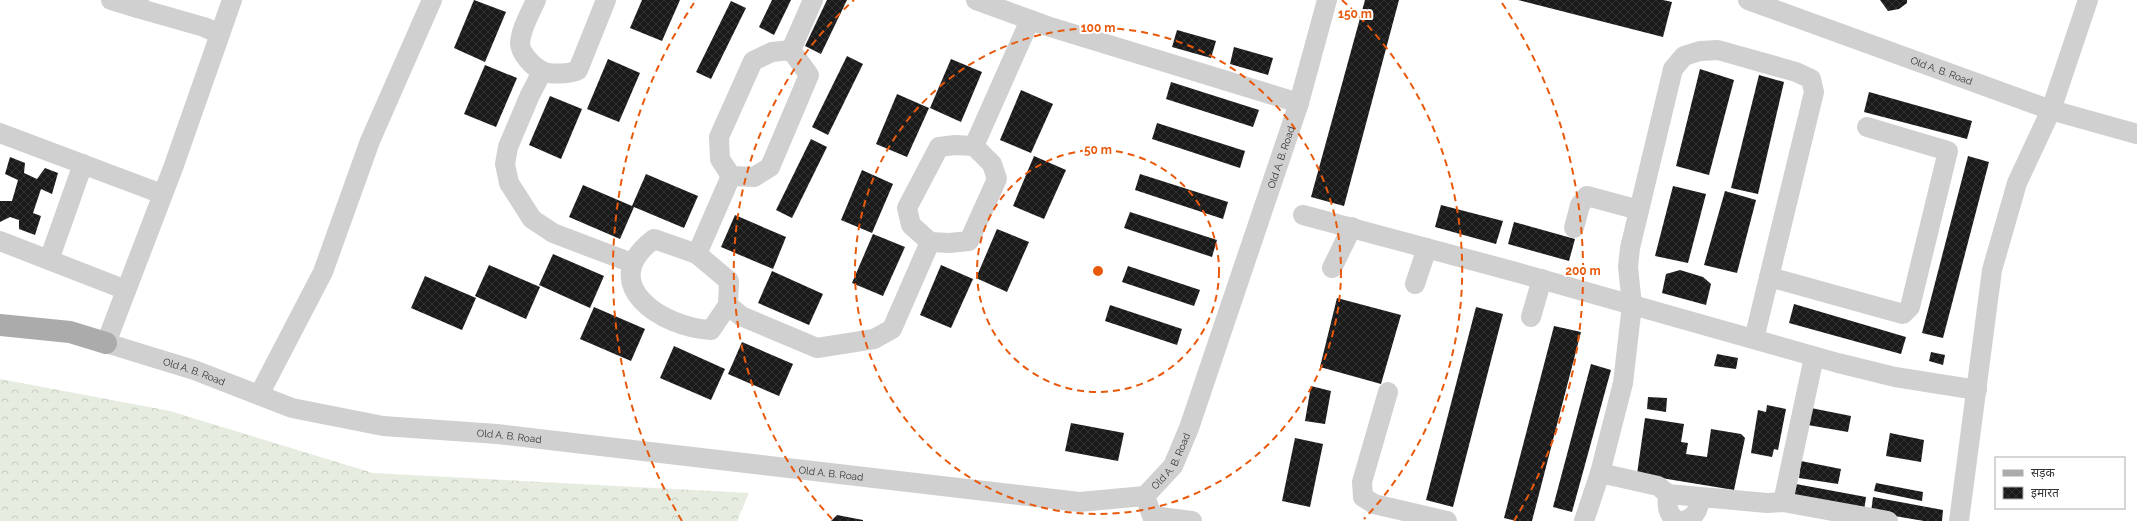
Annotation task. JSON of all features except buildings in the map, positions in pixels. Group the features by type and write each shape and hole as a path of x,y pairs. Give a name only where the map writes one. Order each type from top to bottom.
{"main road":[{"name":"Old A. B. Road","path":"0,325 70,332 106,343"}],"street":[{"path":"112,0 138,4 220,34"},
{"path":"106,343 232,0"},
{"path":"259,395 323,272 370,141 432,0"},
{"path":"536,0 523,29 520,45 524,56 542,72 571,74 578,70 606,0"},
{"path":"791,50 813,0"},
{"name":"Old A. B. Road","path":"106,343 194,370 292,408 383,426 497,434 1079,502 1145,496 1173,466 1189,428 1299,103 1327,0"},
{"name":"Old A. B. Road","path":"1748,0 2045,108 2137,134"},
{"path":"1959,521 1992,270 2017,183 2088,0"},
{"path":"989,2 1030,20 1299,103"},
{"path":"974,146 1030,20"},
{"path":"731,176 754,177 770,167 809,75 791,50"},
{"path":"731,176 720,159 719,137 753,61 772,52 791,50"},
{"path":"1584,521 1600,473 1623,383 1632,305 1628,267 1630,248 1639,210 1674,69 1684,56 1700,51 1718,50 1796,72 1810,79 1814,92 1754,339"},
{"path":"542,72 530,95 508,147 505,164 510,183 532,219 537,223 553,233 632,263"},
{"path":"1769,278 1903,314 1910,307 1948,152 1868,127"},
{"path":"0,133 162,194"},
{"path":"955,145 974,146 992,164 997,179 969,241 949,243 930,242 911,225 908,208 939,147 955,145"},
{"path":"49,260 83,164"},
{"path":"696,254 731,176"},
{"path":"1574,228 1580,204 1587,196 1639,210"},
{"path":"1303,215 1542,279 1814,357 1895,377 1977,390"},
{"path":"1332,268 1352,228"},
{"path":"654,239 696,254 729,282 728,305 711,330 694,329 662,315 638,298 630,283 632,263 643,248 654,239"},
{"path":"0,241 126,290"},
{"path":"728,305 741,316 817,348 874,339 892,329 930,242"},
{"path":"1415,284 1427,248"},
{"path":"1531,317 1542,279"},
{"path":"1783,502 1814,357"},
{"path":"1388,392 1362,482 1363,497 1374,504 1447,521"},
{"path":"1600,473 1658,486 1668,494 1767,504 1783,502 1888,521"},
{"path":"1668,494 1667,505 1671,516 1677,521"},
{"path":"1145,496 1151,518 1192,521"},
{"path":"1683,521 1691,519 1699,509 1700,498"}],"green space":[{"path":"0,379 170,411 373,473 749,493 737,521 0,521"}]}
